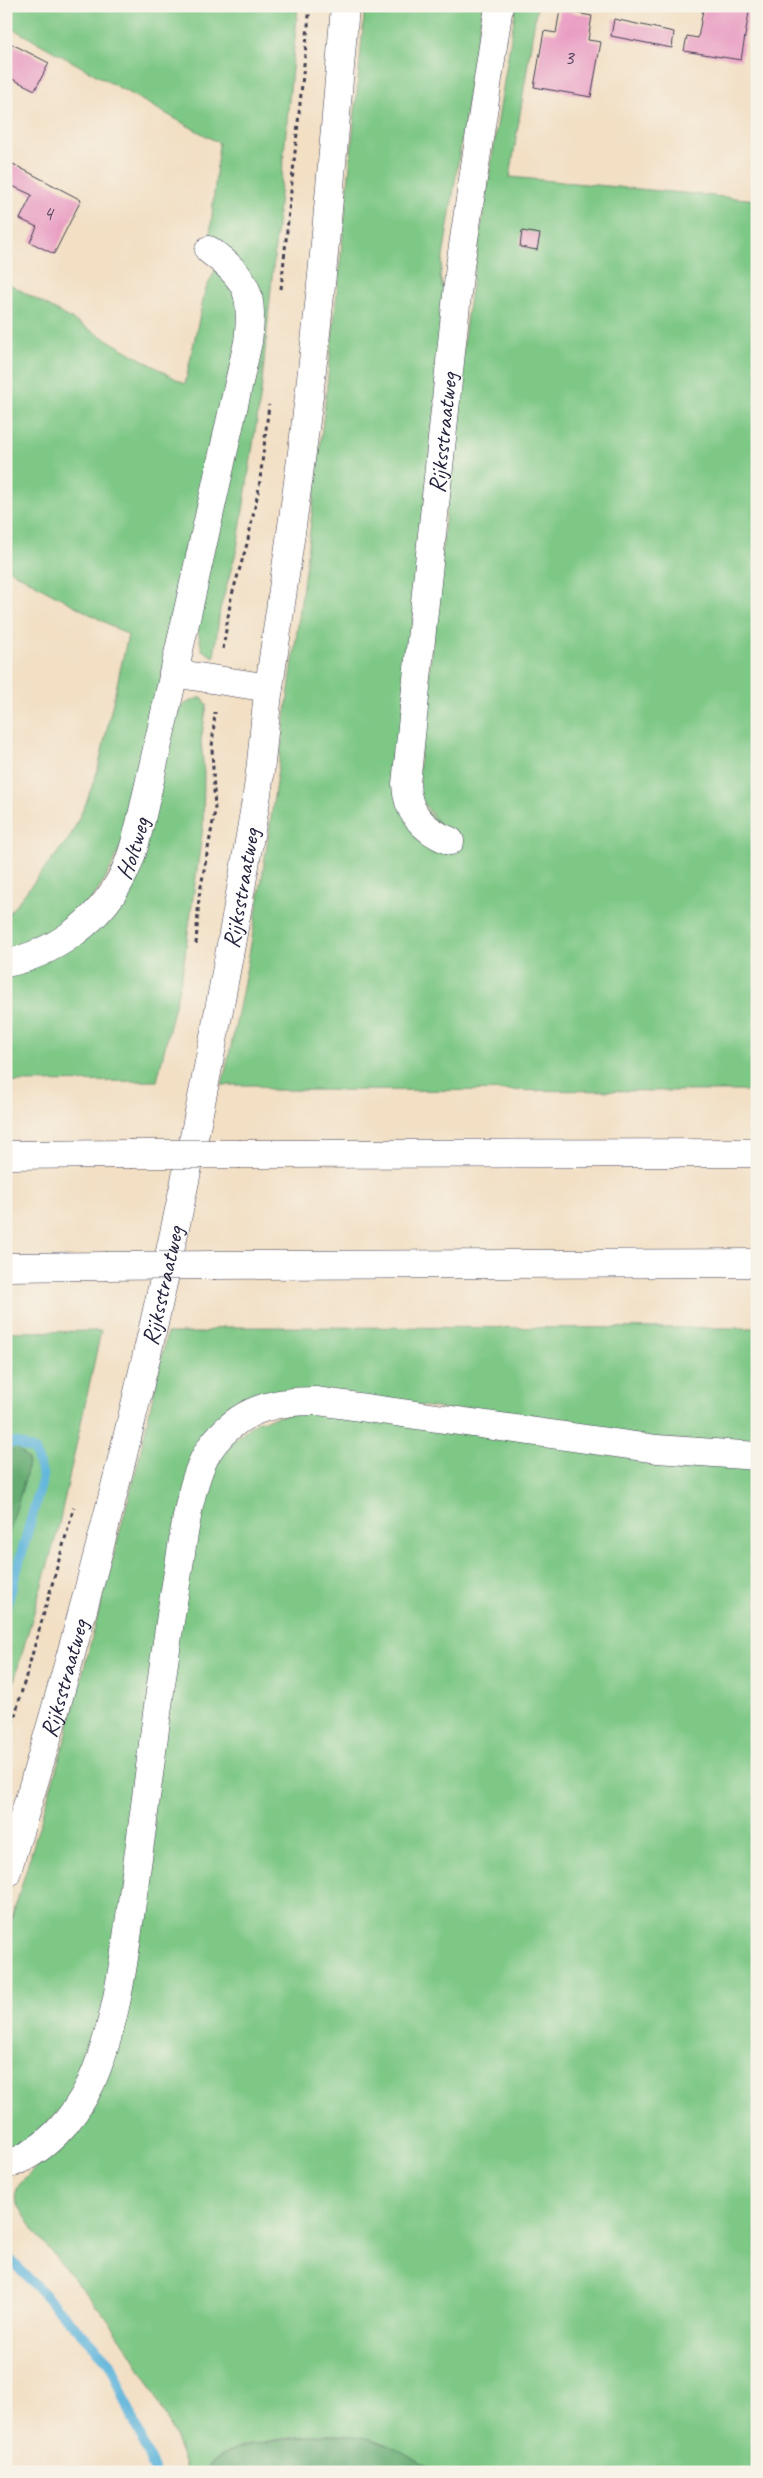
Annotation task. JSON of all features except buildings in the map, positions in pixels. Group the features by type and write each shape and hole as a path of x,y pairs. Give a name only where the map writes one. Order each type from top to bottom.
{"main road":[{"name":"Rijksstraatweg","path":"6,1874 67,1671 146,1355 216,1024 258,790 269,688 304,441 328,206 345,6"},
{"name":"Rijksstraatweg","path":"450,841 423,826 409,804 406,784 460,266 499,6"},
{"path":"208,250 233,269 245,284 251,318 248,342 173,673 269,688"},
{"name":"Holtweg","path":"6,963 22,960 54,944 86,923 103,905 121,880 131,858 141,820 173,673"},
{"path":"6,1155 757,1153"},
{"path":"6,1267 757,1263"},
{"path":"6,2165 24,2159 42,2146 70,2116 90,2084 104,2045 124,1954 174,1593 187,1517 199,1473 210,1449 226,1429 243,1417 267,1405 290,1401 317,1401 657,1448 757,1456"}],"path":[{"path":"281,292 310,6"},
{"name":"Rijksstraatweg","path":"195,952 199,897 215,811 212,748 218,681 232,598 247,544 259,488 270,404"},
{"name":"Rijksstraatweg","path":"6,1747 76,1498"}],"green space":[{"path":"6,6 298,6 261,393 237,549 220,609 214,657 202,650 195,618 248,381 232,254 210,236 219,143 6,25"},
{"path":"365,6 483,6 440,276 446,300 397,781 440,825 416,794 466,322 516,6 537,6 510,177 757,200 757,1091 273,1090 256,1085 222,1085 242,994 258,903 309,541 348,184"},
{"path":"218,264 242,304 239,334 130,819 119,850 105,879 87,905 56,931 6,953 6,917 70,837 86,803 98,769 128,635 6,568 6,282 185,384 205,291"},
{"path":"198,698 203,698 207,705 201,740 204,774 203,827 182,975 157,1081 6,1082 6,970 89,930 176,713 185,704"},
{"path":"222,1327 757,1328 757,1446 654,1438 313,1391 209,1432 107,1992 87,2063 67,2102 34,2137 6,2152 6,1938 67,1733 138,1462 167,1333 201,1333"},
{"path":"101,1331 57,1533 6,1708 6,1543 26,1475 28,1460 18,1448 6,1444 6,1332"},
{"path":"301,1411 757,1466 757,2472 434,2472 407,2455 379,2442 345,2435 328,2435 290,2438 253,2444 224,2454 204,2472 187,2472 162,2408 128,2348 101,2311 35,2232 17,2203 15,2196 18,2186 42,2161 87,2106 183,1583 205,1482 228,1444 256,1422"},
{"path":"6,1444 18,1448 28,1460 26,1475 6,1543"},
{"path":"309,2436 356,2436 377,2441 407,2454 434,2472 204,2472 222,2455 253,2444"}],"waterway":[{"path":"6,1443 17,1443 35,1451 43,1477 6,1608"},
{"path":"6,2255 110,2363 155,2472"}]}
